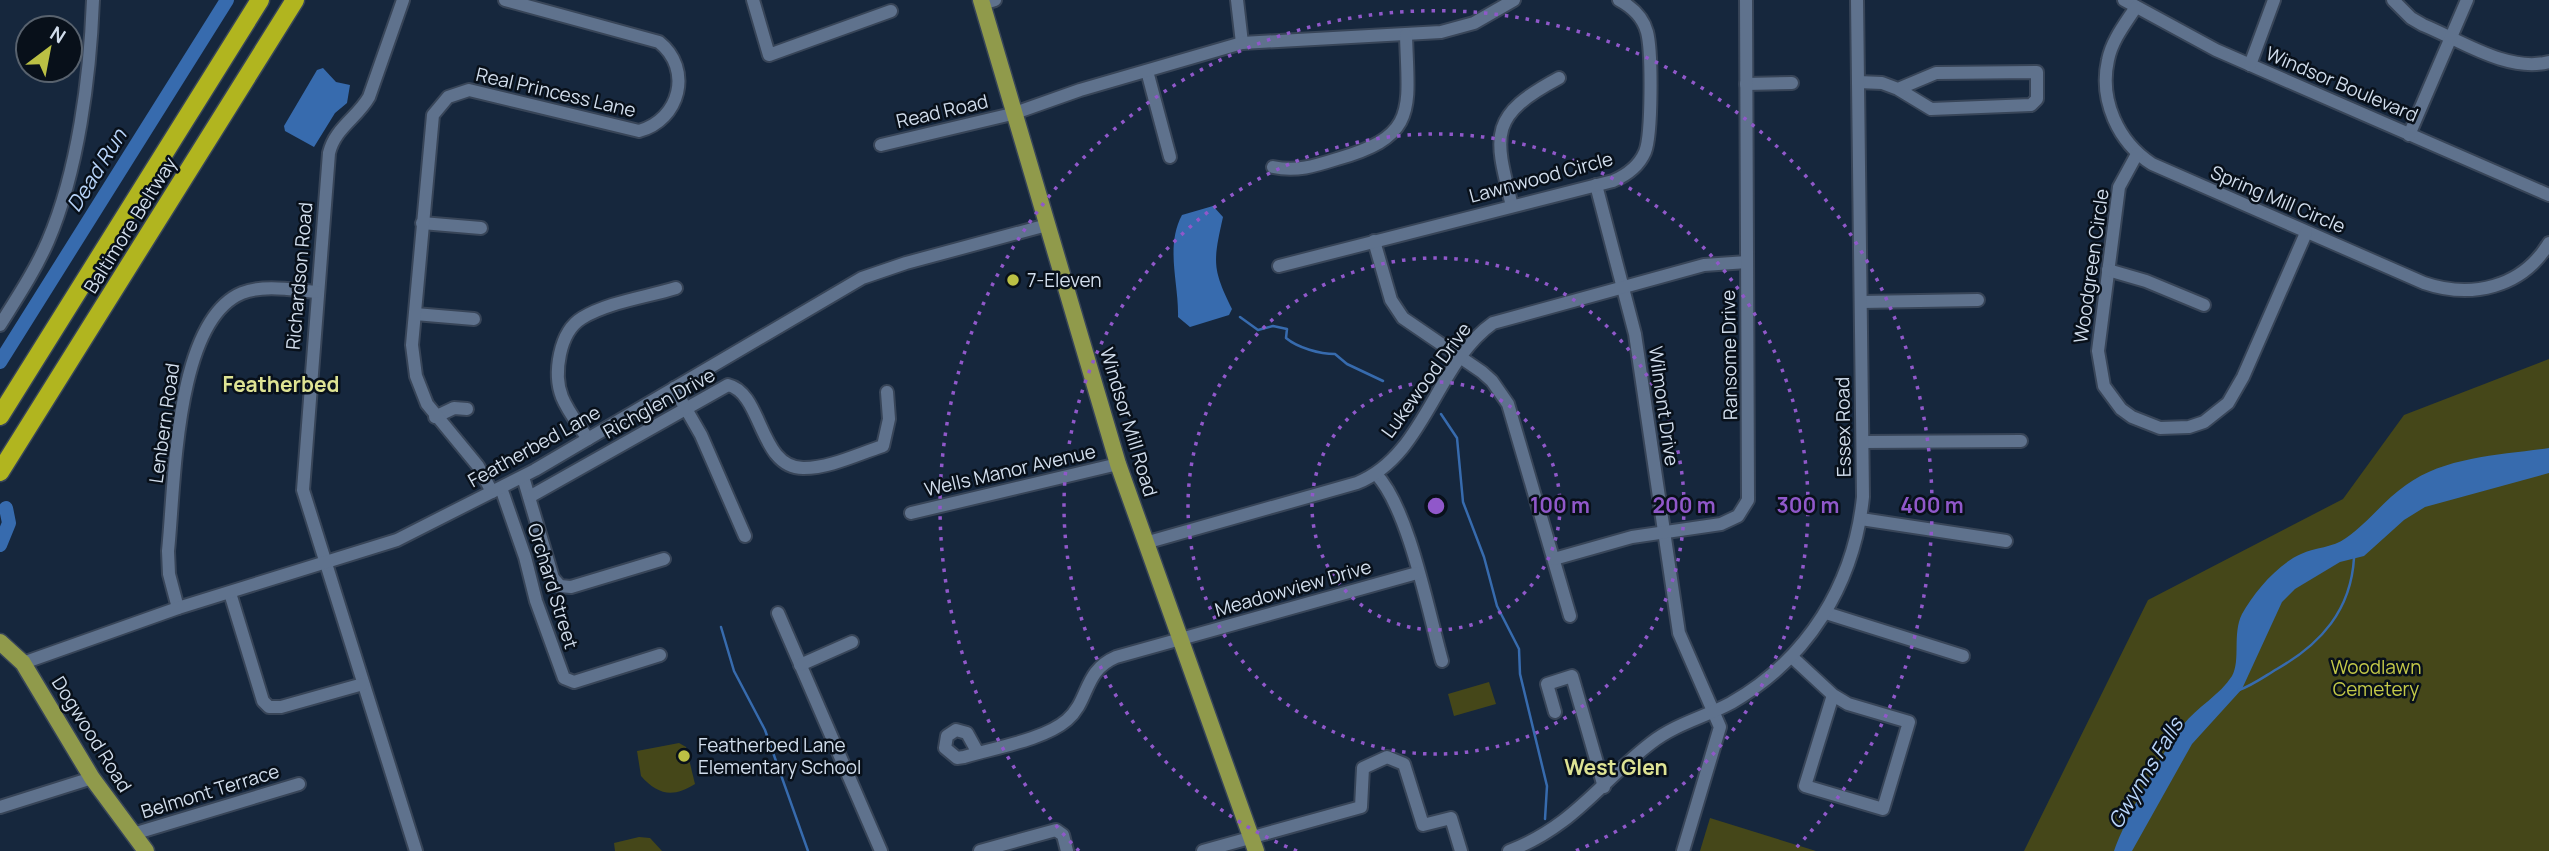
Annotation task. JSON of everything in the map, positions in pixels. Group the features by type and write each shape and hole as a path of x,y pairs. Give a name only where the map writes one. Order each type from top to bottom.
{"highway":[{"name":"Baltimore Beltway","path":"0,416 260,0"},
{"name":"Baltimore Beltway","path":"0,472 295,0"}],"main road":[{"name":"Windsor Mill Road","path":"986,1 1012,114 1118,464 1254,844"},
{"name":"Dogwood Road","path":"0,642 23,663 92,778 146,851"}],"street":[{"path":"0,325 40,258 64,196 87,75 93,0"},
{"name":"Richardson Road","path":"403,0 369,97 331,144 302,479 324,565 416,851"},
{"name":"Real Princess Lane","path":"496,490 435,417 416,376 412,345 433,115 448,97 458,92 481,91 639,131 660,123 674,102 680,72 675,60 659,42 505,0"},
{"path":"753,0 769,55 891,11"},
{"path":"1237,0 1242,43"},
{"path":"1012,114 1242,43 1406,35 1460,28 1514,0"},
{"name":"Lawnwood Circle","path":"1279,267 1596,185 1628,173 1642,158 1648,138 1647,32 1635,11 1619,0"},
{"name":"Ransome Drive","path":"1554,559 1632,537 1730,521 1738,516 1748,500 1746,0"},
{"name":"Essex Road","path":"1509,851 1553,829 1656,739 1713,712 1753,689 1792,657 1826,613 1851,558 1861,519 1863,442 1857,0"},
{"name":"Windsor Boulevard","path":"2124,0 2177,32 2549,195"},
{"path":"2250,65 2274,0"},
{"path":"2393,0 2411,18 2517,64 2549,62"},
{"path":"2409,135 2467,0"},
{"name":"Spring Mill Circle","path":"2136,7 2112,46 2106,78 2112,113 2126,142 2137,154 2166,172 2424,283 2465,292 2498,285 2515,278 2528,269 2549,243"},
{"path":"1273,167 1304,169 1368,151 1385,141 1399,124 1407,105 1406,35"},
{"path":"1146,71 1170,157"},
{"path":"1858,82 1882,83 1898,89 1931,109 2031,105 2037,99 2037,72 1930,74 1898,89"},
{"path":"1512,206 1499,152 1501,131 1519,102 1559,78"},
{"path":"1746,84 1792,83"},
{"name":"Read Road","path":"881,145 1012,114"},
{"name":"Woodgreen Circle","path":"2137,154 2119,187 2098,351 2104,386 2120,409 2132,417 2160,428 2189,427 2218,412 2236,392 2306,233"},
{"name":"Wilmont Drive","path":"1596,185 1635,334 1662,532 1679,633 1713,712 1719,733 1683,851"},
{"path":"422,223 481,229"},
{"name":"Featherbed Lane","path":"23,663 178,608 324,565 397,540 523,477 862,278 906,263 1046,225"},
{"path":"1374,241 1388,290 1397,310 1412,325 1492,381 1508,404 1570,616"},
{"name":"Lukewood Drive","path":"1145,543 1357,483 1376,474 1402,447 1475,338 1493,323 1704,265 1747,262"},
{"path":"2108,271 2146,281 2204,305"},
{"path":"588,439 566,405 559,382 562,347 571,328 594,312 676,288"},
{"name":"Lenbern Road","path":"178,608 169,574 168,551 186,384 194,353 210,321 221,308 241,294 271,289 317,292"},
{"path":"1861,302 1978,300"},
{"path":"415,314 474,319"},
{"name":"Richglen Drive","path":"531,496 687,410 723,386 737,388 775,452 789,465 806,468 883,446 888,428 887,392"},
{"path":"674,388 687,410 745,536"},
{"path":"435,417 454,408 467,409"},
{"path":"1863,442 2021,440"},
{"name":"Wells Manor Avenue","path":"911,513 1118,464"},
{"path":"1376,474 1394,499 1442,661"},
{"path":"523,477 531,496 553,578 560,586 571,587 664,559"},
{"name":"Orchard Street","path":"496,490 525,557 536,601 564,678 574,682 660,655"},
{"path":"1861,519 2006,541"},
{"name":"Meadowview Drive","path":"978,753 1059,726 1075,711 1096,669 1105,662 1417,573"},
{"path":"230,593 263,701 269,707 363,684"},
{"path":"778,613 881,851"},
{"path":"1826,613 1963,656"},
{"path":"800,665 852,642"},
{"path":"1792,657 1833,695 1848,704 1909,722 1883,809 1805,786 1833,695"},
{"path":"1555,712 1547,684 1572,677 1604,787"},
{"path":"1203,851 1254,844 1361,807 1363,768 1387,757 1404,764 1423,825 1451,818 1461,851"},
{"path":"0,807 92,778"},
{"name":"Belmont Terrace","path":"133,834 299,784"},
{"path":"980,851 1056,830 1063,835 1067,851"}],"green space":[{"name":"Woodlawn Cemetery","path":"2549,359 2549,851 2024,851 2148,600 2343,499 2404,415"},
{"path":"1489,682 1496,704 1454,716 1448,694"},
{"path":"679,743 686,747 695,784 673,793 660,791 641,776 637,751"},
{"path":"1710,818 1816,851 1700,851"},
{"path":"639,837 650,838 662,851 615,851 614,843"}],"water":[{"path":"323,68 336,82 350,85 347,103 335,113 314,147 285,131 284,126 317,70"},
{"path":"1213,206 1223,217 1216,264 1232,309 1229,315 1190,327 1178,317 1174,240 1182,215"},
{"name":"Gwynns Falls","path":"2549,448 2549,473 2425,507 2404,520 2364,556 2340,562 2295,589 2282,602 2242,689 2192,744 2132,851 2114,851 2135,804 2174,737 2232,676 2236,662 2237,630 2242,614 2275,572 2301,554 2346,538 2398,491 2422,475 2456,462"}],"waterway":[{"name":"Dead Run","path":"0,362 227,0"},
{"path":"1240,317 1258,330 1273,326 1287,329 1286,338 1297,345 1316,352 1335,354 1347,364 1383,381"},
{"path":"1441,414 1457,438 1463,502 1484,557 1497,606 1519,649 1520,674 1547,786 1545,819"},
{"name":"Dead Run","path":"0,545 9,523 6,508"},
{"path":"2239,690 2293,659 2320,637 2331,624 2347,594 2354,558"},
{"path":"721,627 734,671 765,730 808,851"}],"place":[{"name":"7-Eleven","path":"1013,280"},
{"name":"Featherbed Lane Elementary School","path":"684,756"}],"district":[{"name":"Featherbed","path":"281,384"},
{"name":"West Glen","path":"1616,767"}]}
